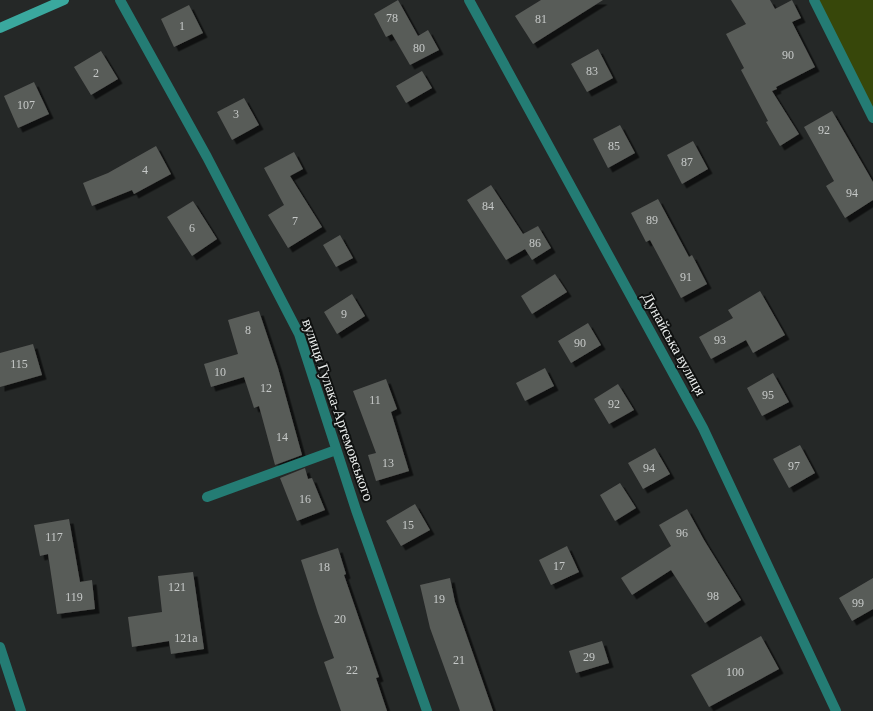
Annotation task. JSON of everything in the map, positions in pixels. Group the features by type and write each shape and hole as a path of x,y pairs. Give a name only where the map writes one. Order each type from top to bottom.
{"main road":[{"path":"0,28 64,0"}],"street":[{"name":"вулиця Гулака-Артемовського","path":"120,0 207,157 299,334 356,510 427,711"},
{"name":"Дунайська вулиця","path":"469,0 703,428 836,711"},
{"path":"814,0 873,118"},
{"path":"207,497 336,450"},
{"path":"0,647 21,711"}],"green space":[{"path":"814,0 873,0 873,118"}],"building":[{"path":"398,0 418,36 428,30 439,50 410,65 392,34 386,37 374,14"},
{"path":"541,0 603,0 533,44 515,16"},
{"path":"731,0 770,0 775,9 792,0 801,18 792,22 815,67 776,87 777,89 772,91 799,134 780,146 766,122 768,121 741,70 744,68 726,34 746,24"},
{"path":"189,5 203,33 174,47 161,19"},
{"path":"598,49 613,78 587,92 571,64"},
{"path":"101,51 118,79 91,95 74,67"},
{"path":"422,71 432,88 406,103 396,86"},
{"path":"34,82 49,114 18,128 4,96"},
{"path":"244,98 259,125 232,140 217,112"},
{"path":"832,111 873,182 873,200 845,218 826,186 834,181 804,127"},
{"path":"620,125 635,153 608,168 593,139"},
{"path":"693,141 708,169 682,184 667,155"},
{"path":"156,146 171,174 134,194 132,190 92,206 83,183 108,173"},
{"path":"294,152 303,169 290,176 322,227 288,248 268,215 284,205 264,168"},
{"path":"491,185 523,234 538,226 551,248 532,260 525,249 506,260 467,200"},
{"path":"658,199 689,257 692,255 707,284 681,298 650,240 646,242 631,213"},
{"path":"193,201 217,239 192,256 167,217"},
{"path":"340,235 353,258 336,267 323,245"},
{"path":"555,274 567,292 532,314 521,296"},
{"path":"760,291 785,335 753,353 746,340 711,359 699,337 733,318 728,310"},
{"path":"352,294 365,316 337,334 324,312"},
{"path":"259,311 278,368 302,455 275,465 259,406 254,408 244,377 211,387 204,364 238,354 228,320"},
{"path":"588,323 601,345 571,363 558,341"},
{"path":"33,344 42,375 0,387 0,353"},
{"path":"545,368 554,386 525,401 516,383"},
{"path":"773,373 789,402 762,416 747,388"},
{"path":"386,379 397,409 391,412 409,471 376,481 368,455 376,453 353,391"},
{"path":"618,384 634,410 609,424 594,399"},
{"path":"800,445 815,473 789,488 773,459"},
{"path":"655,448 670,474 643,489 628,463"},
{"path":"305,468 308,479 312,478 325,510 297,521 280,478"},
{"path":"620,483 636,508 615,521 600,495"},
{"path":"415,504 430,530 401,546 386,521"},
{"path":"687,509 741,600 705,623 671,570 632,595 621,578 671,546 659,525"},
{"path":"69,519 80,582 92,580 95,609 57,614 48,554 40,556 34,525"},
{"path":"567,546 579,572 551,585 539,560"},
{"path":"338,548 346,574 344,575 379,677 376,678 387,711 341,711 324,662 334,658 301,560"},
{"path":"193,572 204,649 171,654 169,641 132,647 128,617 162,612 158,576"},
{"path":"450,578 455,602 493,711 460,711 430,628 420,585"},
{"path":"873,578 873,609 852,621 839,598"},
{"path":"761,636 779,669 709,707 691,675"},
{"path":"602,641 609,663 576,673 569,651"}]}
